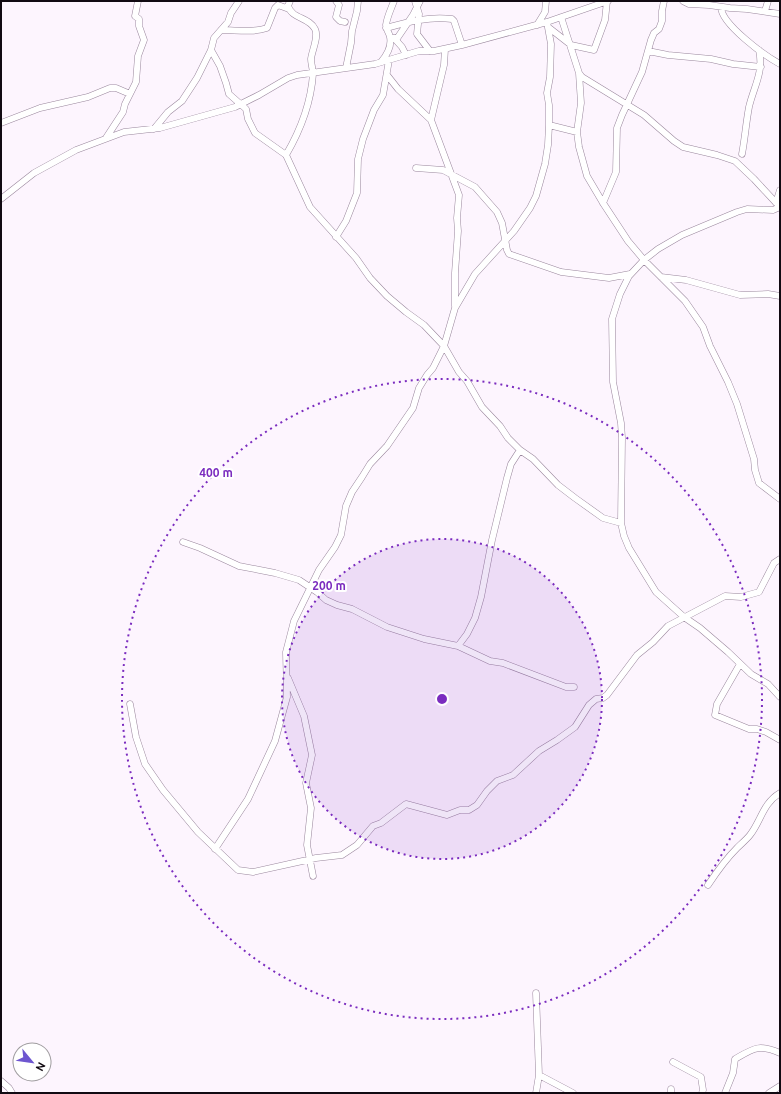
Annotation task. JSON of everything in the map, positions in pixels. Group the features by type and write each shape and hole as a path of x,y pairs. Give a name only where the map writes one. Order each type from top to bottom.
{"street":[{"path":"106,138 123,112 136,82 138,56 144,40 139,26 139,19 135,16 138,1"},
{"path":"154,129 168,112 182,101 197,78 211,50 214,38 228,22 239,1"},
{"path":"289,9 288,6 290,1"},
{"path":"336,1 339,5 336,17 345,22"},
{"path":"346,68 358,1"},
{"path":"382,62 388,52 391,38 388,31 387,19 394,1"},
{"path":"537,25 545,12 546,1"},
{"path":"1,199 24,180 42,168 76,150 124,132 154,129 241,104 259,96 297,74 382,62 419,51 445,49 462,45 537,25 547,24 561,17 607,1 605,20 594,50 570,45 547,24"},
{"path":"603,203 616,172 617,128 642,72 654,32 659,29 662,21 664,1"},
{"path":"683,1 689,4 765,11 780,14"},
{"path":"765,11 768,1"},
{"path":"396,40 408,23 417,3"},
{"path":"417,3 419,20 417,34 430,51"},
{"path":"221,30 261,30 267,28 275,8 278,5 289,9 294,15 311,24 315,30 316,35 311,61 311,68 313,72 310,96 300,125 286,155"},
{"path":"721,7 721,12 742,37 780,64"},
{"path":"561,17 579,73 581,103 577,132 579,147 587,176 628,241 644,260 685,301 703,327 710,346 728,382 736,404 754,459 755,470 759,483 780,499"},
{"path":"388,31 419,20 430,18 452,19 462,45"},
{"path":"216,849 248,798 275,742 287,697 286,652 294,621 319,570 335,547 341,535 346,506 352,492 370,464 387,446 413,408 419,388 433,368 444,346 455,308 475,274 525,218 536,196 548,145 549,104 547,93 550,77 551,44 547,24"},
{"path":"388,31 406,55"},
{"path":"431,120 444,65 445,49"},
{"path":"211,50 220,66 228,94 246,108 248,120 255,133 286,155 310,207 356,258 370,278 387,296 424,325 444,346 482,407 520,450 533,460 558,485 590,510 603,518 621,523"},
{"path":"742,154 749,108 761,66 759,50"},
{"path":"648,51 668,55 710,59 734,64 761,66"},
{"path":"336,237 346,221 357,193 358,159 374,110 383,95 389,60"},
{"path":"579,73 588,82 644,115 674,141 684,147 735,161 754,178 779,206"},
{"path":"387,75 398,89 431,120 459,195 455,273 455,308"},
{"path":"1,123 40,108 88,96 110,88 116,88 130,94"},
{"path":"549,125 577,132"},
{"path":"416,168 450,172 475,186 497,212 502,223 507,250 510,254 561,272 609,278 630,274"},
{"path":"779,206 780,190"},
{"path":"779,206 773,210 747,209 737,212 682,235 658,249 630,274 620,294 612,319 613,382 621,423 622,438 621,523 629,548 656,592 684,617 719,644 751,674 768,684 780,697"},
{"path":"661,277 686,280 740,296 768,294 780,296"},
{"path":"458,646 467,634 475,618 511,464 520,450"},
{"path":"183,542 200,548 235,565 299,580 332,603 352,609 387,627 424,639 458,646 490,661 503,663 566,687 574,687"},
{"path":"130,704 136,738 145,764 163,790 198,832 238,870 253,872 310,859 342,856 357,845 373,826 381,823 406,804 447,815 460,810 469,810 477,805 487,791 497,781 514,775 539,751 575,727 589,705 596,699 603,698 607,695 637,655 653,642 668,626 725,596 741,597 759,592 774,563 780,559"},
{"path":"740,664 717,704 715,715 748,729 758,729 766,732 780,740"},
{"path":"286,673 304,716 312,755 306,783 311,808 307,845 313,876"},
{"path":"708,885 736,849 752,833 765,807 780,793"},
{"path":"536,993 539,1075 536,1093"},
{"path":"725,1093 733,1072 735,1059 761,1047 780,1053"},
{"path":"673,1062 701,1077 702,1093"},
{"path":"539,1075 574,1093"},
{"path":"1,1081 12,1093"},
{"path":"769,1093 780,1086"}]}
